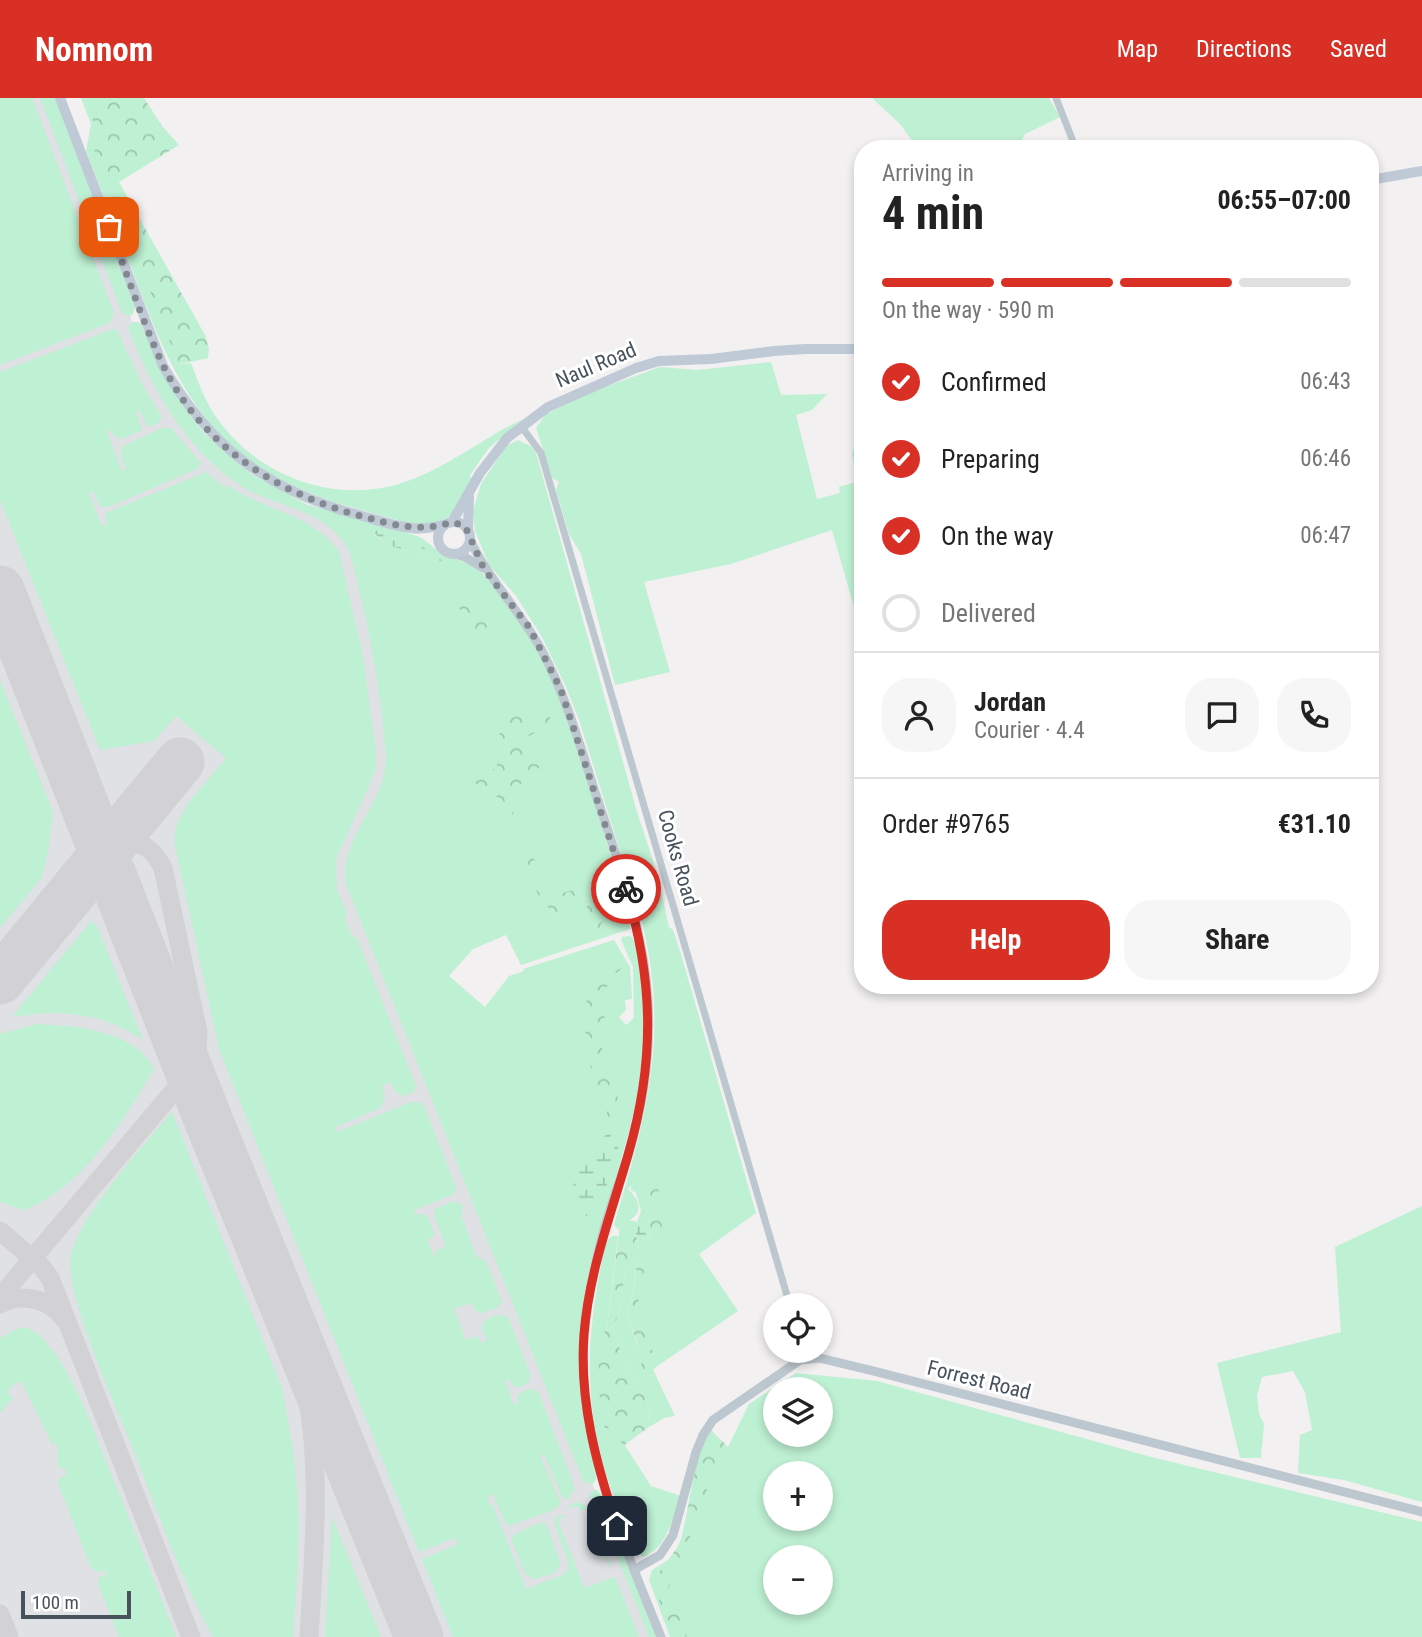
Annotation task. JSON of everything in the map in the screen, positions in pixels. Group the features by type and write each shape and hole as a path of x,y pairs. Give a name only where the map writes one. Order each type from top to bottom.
{"main road":[{"path":"60,98 163,366 197,417 239,460 295,494 323,505 415,529 451,553 461,552 469,535 461,523 415,529"},
{"path":"1379,178 1422,171"},
{"name":"Naul Road","path":"448,524 492,455 506,438 565,398 649,363 805,349 854,349"},
{"name":"Naul Road","path":"469,494 469,535"},
{"path":"439,543 439,532 448,524"}],"street":[{"path":"1056,98 1072,140"},
{"name":"Cooks Road","path":"522,426 541,453 786,1293"},
{"name":"Naul Road","path":"469,535 484,569 529,627 561,690 638,930 645,963 648,1047 643,1083 628,1157 594,1268 584,1335 583,1380 596,1457 606,1493 661,1637"},
{"name":"Naul Road","path":"451,553 466,557 484,569"},
{"name":"Forrest Road","path":"833,1361 1422,1511"},
{"name":"Forrest Road","path":"634,1570 660,1555 673,1535 696,1452 709,1424 736,1401 793,1363"}],"shaded area":[{"path":"0,98 46,98 156,377 242,478 355,533 398,815 576,1441 651,1637 0,1637"}],"green space":[{"path":"0,98 32,98 114,313 109,323 0,365"},
{"path":"40,98 56,98 135,307 130,316 122,313"},
{"path":"81,98 84,98 95,126 177,365 191,363 214,414 236,441 256,458 302,482 327,488 379,488 405,482 436,469 523,419 489,448 470,475 472,481 458,506 448,517 438,522 417,524 316,496 264,470 239,452 217,431 182,384 156,331 86,151 91,124"},
{"path":"84,98 144,98 162,126 179,145 119,182 205,335 209,348 208,358 177,365 92,144 95,126"},
{"path":"872,98 1049,98 1060,117 1025,134 1022,140 912,140 900,124"},
{"path":"132,322 139,322 158,364 183,406 204,433 251,474 308,505 422,538 444,556 469,563 481,572 522,622 557,688 626,902 631,919 630,929 521,965 506,935 473,949 449,976 485,1007 509,976 614,940 630,967 632,999 625,1000 626,1010 619,1017 626,1025 634,1018 633,967 621,940 622,937 630,936 635,941 640,960 645,1012 637,1098 589,1272 583,1412 596,1475 592,1484 584,1482 582,1478 346,884 348,854 381,784 386,758 374,661 350,553 341,539 317,519 243,487 205,456 173,417 148,373 128,328","holes":["379,529 388,532 443,562 438,564 431,558 388,545 374,534","594,885 607,898 554,915 547,900"]},
{"path":"113,329 117,330 141,382 162,417 158,423 148,427 139,410 136,412 142,428 140,431 122,439 114,436 111,430 107,432 122,471 126,469 121,447 162,428 171,428 201,463 197,469 106,508 99,505 94,492 89,493 102,526 107,524 105,515 108,512 206,472 224,487 229,486 316,529 339,552 363,656 376,770 336,859 337,889 347,913 345,918 352,936 357,938 416,1086 414,1092 403,1096 395,1091 391,1082 382,1086 385,1098 380,1108 334,1128 337,1132 411,1102 423,1103 456,1188 454,1194 414,1210 416,1215 424,1214 428,1218 435,1236 427,1240 434,1256 437,1255 435,1251 446,1246 434,1216 435,1209 453,1201 463,1205 461,1216 477,1257 486,1261 502,1301 497,1308 482,1313 475,1310 471,1303 454,1309 466,1340 478,1336 481,1343 487,1341 482,1329 484,1321 496,1315 508,1317 531,1376 528,1383 519,1388 512,1385 509,1379 505,1381 514,1405 518,1403 517,1398 521,1392 530,1389 538,1391 575,1488 567,1500 562,1497 544,1454 540,1456 561,1504 553,1510 509,1526 504,1521 493,1494 489,1496 488,1502 493,1506 526,1589 568,1570 568,1561 554,1522 557,1516 567,1515 558,1520 584,1588 615,1577 639,1637 453,1637 422,1559 458,1544 455,1538 419,1552 219,1049 174,841 180,817 186,807 226,758 176,716 154,741 100,750 0,500 0,372"},
{"path":"771,362 781,395 827,394 812,410 796,415 817,499 840,493 839,487 854,483 854,607 832,530 731,564 644,582 670,672 615,685 581,554 569,534 556,490 559,482 552,478 536,428 545,415 583,395 660,367 698,370"},
{"path":"518,440 532,447 536,453 637,812 658,876 669,927 673,930 680,951 756,1213 699,1254 738,1311 653,1369 637,1306 641,1260 660,1223 638,1180 648,1213 650,1235 637,1222 641,1211 631,1185 628,1189 635,1197 638,1209 629,1220 635,1229 620,1225 619,1230 614,1225 644,1115 653,1059 650,961 642,921 579,720 566,687 542,637 516,596 489,565 475,531 473,511 481,484 506,446"},
{"path":"379,528 398,534 436,554 444,563 438,564 431,558 388,545 374,533"},
{"path":"464,586 478,611 488,622 486,630 491,640 490,654 466,630 457,600"},
{"path":"0,680 53,812 42,877 0,928"},
{"path":"507,702 514,714 521,705 529,707 534,715 547,709 552,724 521,740 537,754 540,767 515,789 513,815 499,798 470,780 476,766 497,770 497,736 508,725 505,718"},
{"path":"525,847 533,857 541,876 550,884 552,896 597,883 611,894 595,908 609,919 601,923 599,938 594,921 587,916 587,904 581,907 574,918 567,914 560,920 545,903 531,879"},
{"path":"91,921 97,926 143,1040 112,1023 80,1015 47,1013 12,1017"},
{"path":"619,956 627,964 612,976 608,983 610,1001 602,1011 606,1020 601,1036 606,1058 620,1078 614,1126 609,1122 605,1103 589,1062 584,1018 589,984 602,963 605,968 616,963"},
{"path":"37,1024 86,1029 119,1038 145,1056 154,1069 100,1151 65,1186 46,1200 24,1210 0,1202 0,1034"},
{"path":"172,1112 282,1388 298,1501 293,1637 213,1637 168,1540 92,1347 75,1293 71,1255 87,1220 114,1181"},
{"path":"618,1128 622,1131 616,1156 592,1219 581,1209 573,1183 596,1144"},
{"path":"637,1178 651,1185 658,1185 662,1228 643,1260 645,1270 640,1282 638,1304 650,1335 649,1348 666,1360 653,1369 656,1376 646,1375 627,1313 633,1292 638,1251 625,1271 620,1309 613,1329 624,1361 646,1401 650,1418 649,1427 623,1446 613,1427 605,1429 600,1402 598,1345 607,1327 620,1225 635,1229 639,1249 650,1235 648,1213"},
{"path":"1422,1206 1422,1502 1344,1480 1298,1473 1300,1435 1312,1430 1305,1392 1293,1371 1262,1377 1257,1396 1259,1414 1264,1424 1261,1458 1240,1458 1217,1363 1341,1332 1335,1247"},
{"path":"629,1220 637,1222 650,1235 639,1249 635,1229 628,1223"},
{"path":"612,1236 618,1236 607,1327 598,1345 605,1429 613,1427 651,1486 681,1496 663,1540 651,1553 643,1557 637,1552 607,1477 598,1445 592,1405 590,1358 593,1312 606,1242"},
{"path":"639,1249 627,1313 642,1368 646,1375 656,1376 675,1416 664,1418 649,1427 646,1401 624,1361 613,1329 620,1309 625,1271"},
{"path":"19,1328 30,1329 44,1340 72,1382 176,1637 119,1637 98,1584 99,1577 107,1574 105,1570 98,1572 91,1568 58,1483 58,1480 67,1474 65,1468 58,1468 57,1443 50,1445 51,1442 22,1383 16,1382 7,1392 13,1398 0,1413 0,1338"},
{"path":"796,1373 877,1381 1155,1458 1422,1522 1422,1637 684,1637 666,1588 706,1492 749,1404 763,1395 763,1447 833,1447 833,1377 790,1377"},
{"path":"711,1430 734,1453 708,1487 691,1533 687,1554 683,1554 682,1565 668,1588 687,1637 675,1637 655,1586 661,1569 681,1539 696,1468"},
{"path":"594,1490 603,1497 657,1637 649,1637 602,1519 589,1495"},
{"path":"576,1502 584,1504 611,1565 609,1566 586,1509 581,1511 578,1506 566,1509"},
{"path":"332,1517 381,1637 325,1637"},
{"path":"545,1521 561,1564 555,1573 534,1579 525,1574 511,1538 516,1533"},
{"path":"673,1557 658,1574 655,1586 675,1637 670,1637 649,1580 652,1570"}],"taxiway":[{"path":"0,1297 183,1080 197,1053 198,1032 163,868 152,852 141,845 126,844 108,850"},
{"path":"0,1231 41,1266 50,1278 191,1637"},
{"path":"278,1288 303,1375 312,1429 315,1507 309,1637"},
{"path":"0,1304 17,1298 44,1302 64,1319"},
{"path":"0,1614 9,1637"}],"runway":[{"path":"0,590 208,1119 419,1637"},
{"path":"0,980 180,762"}],"way so far":[{"path":"109,227 163,366 197,417 239,460 295,494 323,505 415,529 452,522 465,526 484,569 529,627 561,690 626,889"}],"route":[{"path":"617,1526 596,1457 583,1380 584,1335 594,1268 628,1157 648,1047 645,963 626,889"}]}
